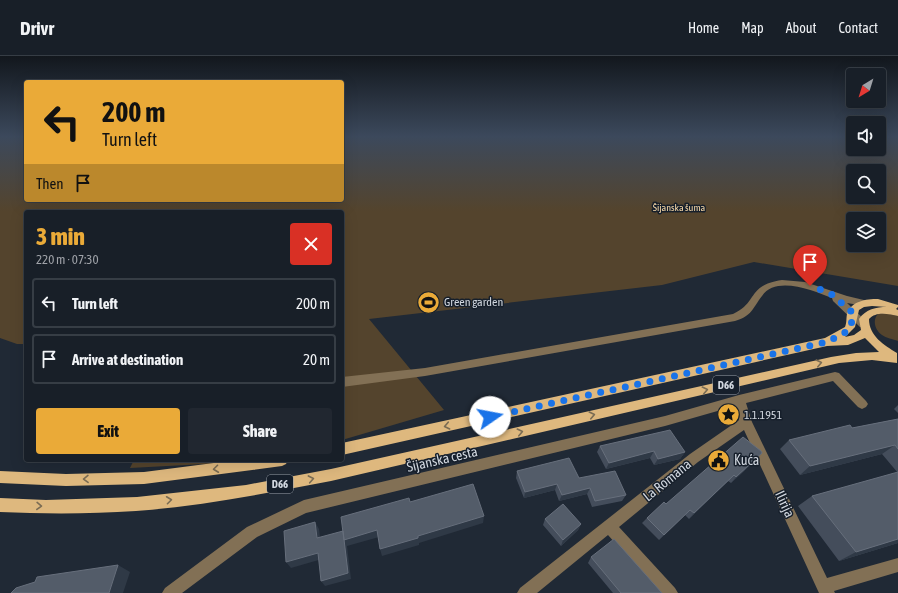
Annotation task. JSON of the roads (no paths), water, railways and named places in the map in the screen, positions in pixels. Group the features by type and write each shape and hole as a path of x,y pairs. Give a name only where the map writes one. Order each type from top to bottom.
{"main road":[{"path":"853,313 859,306 865,303 882,303 898,307"},
{"name":"D66","path":"344,449 827,342 846,341 863,334 866,316 877,310 898,313"},
{"name":"D66","path":"827,342 846,332 851,326 853,313"},
{"name":"D66","path":"865,328 872,340 880,348 898,357"},
{"name":"D66","path":"852,357 862,351 880,348"},
{"name":"D66","path":"0,505 46,506 137,504 246,491 331,475 852,357 898,357"},
{"name":"D66","path":"0,477 66,480 144,478 267,462"}],"street":[{"path":"344,382 424,372 735,317 748,310 761,290 774,284 802,284 819,288 855,303 865,303"},
{"path":"830,293 853,313 865,328"},
{"name":"Šijanska cesta","path":"170,593 252,532 304,507 665,421 739,400 835,376 862,404"},
{"name":"Ilirija","path":"739,400 746,422 826,590 898,565"},
{"name":"La Romana","path":"526,593 694,458 746,422"},
{"path":"609,526 670,593"}],"place":[{"name":"Green garden","path":"429,302"},
{"name":"1.1.1951","path":"729,415"},
{"name":"Kuća","path":"718,460"}],"park label":[{"name":"Šijanska šuma","path":"679,207"}]}
